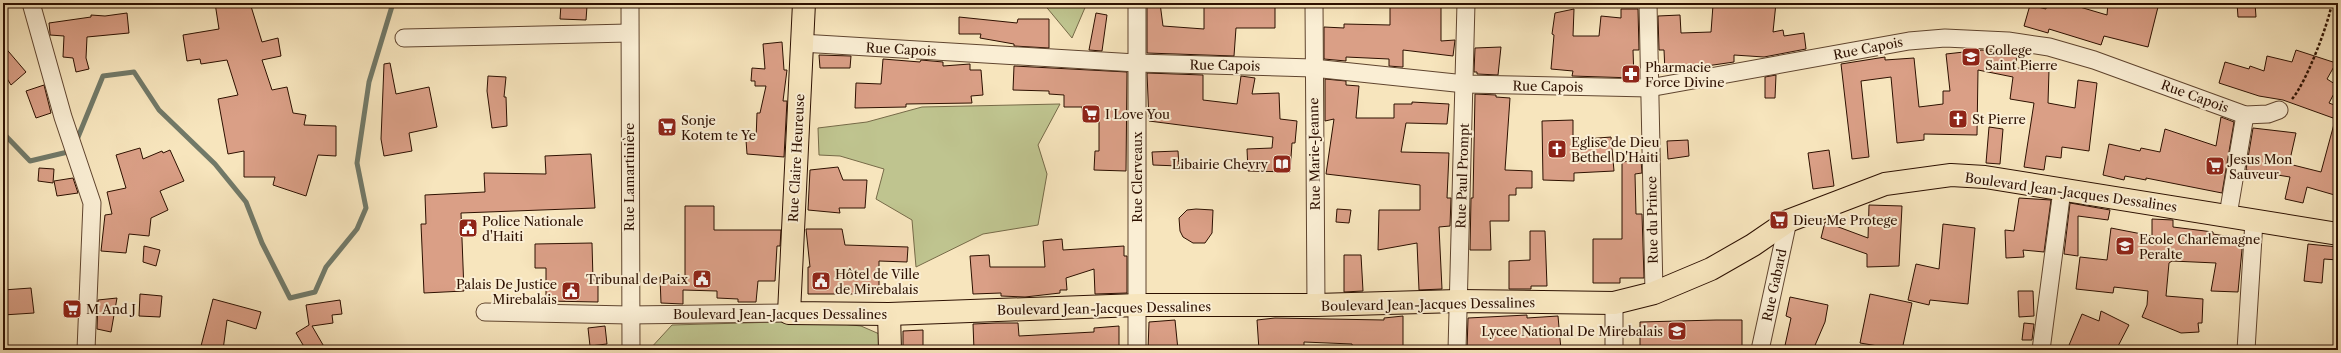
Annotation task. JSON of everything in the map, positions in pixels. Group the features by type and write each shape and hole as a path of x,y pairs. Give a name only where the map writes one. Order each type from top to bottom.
{"main road":[{"name":"Rue Claire Heureuse","path":"788,312 804,3"},
{"name":"Boulevard Jean-Jacques Dessalines","path":"788,312 889,314 1138,305 1316,305 1458,301 1614,303 1654,293 1712,268 1754,245 1788,221 1886,184 1919,178 1952,175 1985,177 2228,215 2254,221 2338,234"},
{"path":"889,314 890,350"}],"street":[{"path":"31,3 63,117 84,181 90,194 92,211 86,350"},
{"name":"Rue Lamartinière","path":"630,3 629,315 631,350"},
{"name":"Rue Clerveaux","path":"1136,3 1137,350"},
{"name":"Rue Marie-Jeanne","path":"1314,3 1313,68 1316,305"},
{"name":"Rue Paul Prompt","path":"1457,350 1466,3"},
{"name":"Rue du Prince","path":"1648,3 1654,293"},
{"path":"404,38 629,33"},
{"name":"Rue Capois","path":"801,43 1136,63 1313,68 1465,84 1649,88 1909,40 1953,39 2008,41 2049,47 2094,60 2245,115 2268,114 2279,110"},
{"path":"2228,215 2245,115"},
{"path":"2041,350 2062,190"},
{"name":"Rue Gabard","path":"1760,350 1788,221"},
{"path":"2246,350 2254,221"},
{"path":"1614,303 1614,350"},
{"name":"Boulevard Jean-Jacques Dessalines","path":"485,312 629,315 788,312"}],"path":[{"path":"2279,110 2293,97 2300,86 2329,20 2332,3"}],"green space":[{"path":"1043,3 1087,3 1072,38"},
{"path":"1060,104 1038,145 1047,174 1038,225 983,234 916,267 912,220 876,199 884,169 840,156 819,155 818,128 867,122 922,107"},
{"path":"813,321 861,326 884,336 884,350 649,350 672,325"}],"building":[{"path":"215,3 250,3 262,42 278,38 281,56 262,60 272,90 287,87 293,113 306,115 304,125 336,126 336,156 318,155 306,196 273,185 275,177 244,177 244,151 228,154 218,99 238,95 227,60 201,64 200,59 187,61 183,35 219,29"},
{"path":"1147,3 1160,3 1163,26 1204,29 1204,5 1275,3 1275,28 1236,28 1234,56 1147,53"},
{"path":"1390,3 1441,3 1441,41 1455,40 1453,56 1403,50 1403,67 1389,66 1389,59 1346,57 1346,61 1324,59 1324,27 1344,28 1344,24 1390,25"},
{"path":"1731,3 1776,3 1773,32 1783,30 1784,36 1804,33 1806,49 1764,57 1734,55 1734,62 1665,72 1664,50 1659,50 1658,16 1680,15 1681,33 1711,32 1713,5 1732,6"},
{"path":"2046,3 2073,3 2073,5 2107,15 2108,3 2159,3 2148,47 2104,36 2101,45 2049,29 2048,33 2024,26 2030,5 2046,9"},
{"path":"2237,3 2255,3 2256,17 2238,17"},
{"path":"561,4 587,6 586,20 560,19"},
{"path":"1574,9 1573,36 1599,36 1601,16 1621,18 1621,9 1638,9 1639,50 1633,50 1634,78 1572,76 1573,71 1551,69 1554,35 1552,34 1555,13"},
{"path":"127,13 129,33 87,37 86,58 89,69 76,72 73,58 63,57 64,36 50,35 49,23 91,17 91,15 105,16"},
{"path":"1096,13 1107,15 1102,51 1089,50"},
{"path":"959,17 1017,23 1018,19 1049,19 1049,48 1014,46 1014,44 980,38 981,34 959,34"},
{"path":"782,42 784,70 787,70 783,101 787,101 784,157 747,154 746,140 756,140 757,113 760,113 766,86 755,86 755,81 751,81 752,68 765,69 763,44"},
{"path":"3,45 26,72 11,85 3,72"},
{"path":"1501,47 1498,75 1477,74 1477,72 1474,72 1475,48"},
{"path":"1982,50 2017,55 2015,68 2049,70 2048,103 2075,108 2078,80 2097,83 2089,151 2062,147 2061,158 2046,156 2044,170 2024,167 2034,103 2010,99 2013,77 1978,70 1977,135 1924,134 1924,140 1897,143 1891,77 1861,81 1869,157 1852,159 1841,64 1885,57 1885,60 1914,58 1919,107 1943,104 1943,91 1950,91 1946,54"},
{"path":"2296,50 2336,63 2327,79 2338,86 2329,103 2337,106 2333,118 2283,100 2259,96 2219,83 2225,62 2249,69 2250,66 2264,71 2267,56 2292,62"},
{"path":"819,55 851,56 850,68 820,68"},
{"path":"883,59 943,62 943,66 970,64 970,70 981,70 983,95 971,96 972,103 906,104 906,107 855,108 856,83 881,84"},
{"path":"390,63 396,94 429,87 437,127 409,133 412,151 384,156 381,139 384,64"},
{"path":"1014,66 1127,72 1126,171 1094,170 1095,151 1099,151 1099,119 1083,120 1082,107 1064,107 1064,95 1049,94 1049,91 1013,90"},
{"path":"1147,73 1203,75 1203,100 1237,104 1241,76 1255,78 1252,94 1279,93 1280,119 1297,121 1295,143 1292,143 1290,172 1248,171 1247,149 1272,148 1273,137 1149,121"},
{"path":"1776,75 1775,98 1765,98 1765,77"},
{"path":"488,76 506,77 504,97 506,97 507,126 492,128 487,91"},
{"path":"1325,79 1346,81 1346,85 1359,86 1356,118 1394,118 1394,104 1412,104 1412,102 1449,104 1447,124 1406,123 1401,152 1449,153 1447,198 1451,198 1450,226 1439,227 1442,289 1419,290 1417,243 1378,250 1379,210 1420,210 1420,185 1326,174 1334,119 1325,121"},
{"path":"44,85 51,113 36,118 26,91"},
{"path":"1475,94 1496,95 1496,97 1510,98 1505,170 1532,171 1532,188 1516,188 1516,195 1509,195 1509,221 1490,221 1491,250 1470,250 1471,198 1473,198"},
{"path":"2221,117 2234,122 2222,193 2146,178 2146,180 2125,176 2124,180 2103,175 2109,144 2140,151 2141,148 2160,152 2165,129 2216,146"},
{"path":"1573,120 1573,140 1611,137 1614,171 1574,173 1574,181 1543,180 1542,121"},
{"path":"2334,124 2338,125 2338,196 2307,187 2303,203 2285,199 2290,177 2246,170 2253,128 2296,133 2289,164 2321,172"},
{"path":"1989,127 2003,129 2000,164 1986,163"},
{"path":"1688,140 1689,156 1668,159 1667,141"},
{"path":"140,148 143,159 162,151 163,153 170,150 184,181 160,191 168,210 151,218 149,236 129,234 126,253 101,251 105,215 112,214 107,192 126,188 116,155"},
{"path":"1829,150 1834,186 1813,189 1808,153"},
{"path":"1178,151 1179,166 1153,165 1152,152"},
{"path":"591,154 595,208 461,213 464,291 424,293 421,224 426,224 425,195 485,192 484,173 546,174 545,156"},
{"path":"1641,160 1642,173 1635,174 1636,214 1642,214 1644,278 1620,278 1620,283 1593,283 1593,239 1622,239 1622,162"},
{"path":"838,167 843,180 867,180 865,208 839,208 840,213 808,210 810,170"},
{"path":"39,168 54,169 53,183 38,181"},
{"path":"73,178 78,193 57,196 54,181"},
{"path":"2019,198 2051,200 2044,252 2023,250 2024,257 2006,258 2005,230 2014,231"},
{"path":"2070,203 2110,210 2108,220 2078,216 2078,256 2064,254"},
{"path":"1869,205 1902,206 1899,266 1867,267 1867,254 1821,238 1825,222 1868,238"},
{"path":"685,206 714,206 714,230 781,230 780,246 777,246 775,281 758,281 756,302 738,302 738,299 717,298 717,291 683,290 683,304 661,303 660,277 685,277"},
{"path":"1337,209 1351,210 1349,223 1336,222"},
{"path":"1187,210 1213,210 1212,233 1205,243 1193,243 1183,237 1180,231 1179,218"},
{"path":"2152,219 2173,220 2173,227 2213,232 2213,234 2243,239 2238,292 2211,291 2216,263 2172,261 2169,263 2166,296 2203,299 2202,323 2198,323 2199,332 2181,333 2142,317 2147,305 2148,291 2114,287 2113,293 2076,289 2080,257 2107,260 2111,228 2152,236"},
{"path":"1943,224 1975,228 1968,304 1930,300 1929,305 1908,300 1916,264 1939,269"},
{"path":"806,229 842,229 845,245 908,247 907,262 879,261 879,294 808,294 808,267 810,267"},
{"path":"1530,231 1545,231 1547,286 1531,286 1531,289 1509,289 1509,261 1530,260"},
{"path":"1062,239 1063,250 1124,246 1124,256 1127,256 1127,293 1095,294 1094,269 1066,278 1067,290 1060,290 1060,293 1025,297 1001,296 1001,293 973,294 970,256 989,255 990,267 1045,267 1043,241"},
{"path":"592,243 593,280 598,280 598,302 546,301 546,268 535,268 535,244"},
{"path":"2308,244 2338,247 2338,260 2324,259 2322,283 2304,281"},
{"path":"144,246 160,250 156,266 143,262"},
{"path":"1344,255 1361,255 1363,291 1344,292"},
{"path":"31,288 34,313 3,315 3,290"},
{"path":"2018,291 2033,291 2034,316 2019,317"},
{"path":"140,294 162,296 160,317 139,316"},
{"path":"1870,294 1912,303 1902,350 1860,343"},
{"path":"1790,297 1828,305 1825,322 1813,350 1784,350 1791,318 1786,316"},
{"path":"117,298 111,332 97,329 98,300"},
{"path":"213,299 261,312 256,329 227,320 223,350 200,350"},
{"path":"340,300 342,314 332,315 333,323 312,326 326,350 306,350 296,333 309,325 306,305"},
{"path":"78,302 77,317 68,317 68,303"},
{"path":"2101,311 2129,325 2116,350 2067,350 2082,314 2099,321"},
{"path":"1527,315 1527,318 1558,316 1561,350 1467,350 1468,318"},
{"path":"1403,316 1403,350 1353,350 1352,344 1304,342 1304,350 1259,350 1257,320 1275,318 1384,320 1384,318"},
{"path":"1175,320 1178,350 1148,350 1149,322"},
{"path":"1742,320 1742,350 1640,350 1640,322"},
{"path":"1018,323 1019,336 1094,332 1094,328 1119,326 1119,350 974,350 973,324"},
{"path":"2024,323 2034,324 2032,340 2022,340"},
{"path":"605,326 607,344 590,346 588,328"},
{"path":"923,330 923,350 903,350 903,331"}],"waterway":[{"path":"76,142 103,76 134,72 159,110 215,164 246,202 262,243 290,298 315,292 326,267 357,229 366,208 357,163 369,82 393,3"},
{"path":"3,133 30,161 72,151"}],"place":[{"name":"College Saint Pierre","path":"1971,57"},
{"name":"Pharmacie Force Divine","path":"1631,74"},
{"name":"I Love You","path":"1091,114"},
{"name":"St Pierre","path":"1958,119"},
{"name":"Sonje Kotem te Ye","path":"667,127"},
{"name":"Eglise de Dieu Bethel D'Haiti","path":"1557,149"},
{"name":"Libairie Chevry","path":"1282,164"},
{"name":"Jesus Mon Sauveur","path":"2215,166"},
{"name":"Dieu Me Protege","path":"1779,220"},
{"name":"Police Nationale d'Haiti","path":"468,228"},
{"name":"Ecole Charlemagne Peralte","path":"2125,246"},
{"name":"Tribunal de Paix","path":"702,279"},
{"name":"Hôtel de Ville de Mirebalais","path":"821,281"},
{"name":"Palais De Justice Mirebalais","path":"571,291"},
{"name":"M And J","path":"72,309"},
{"name":"Lycee National De Mirebalais","path":"1677,331"}]}
